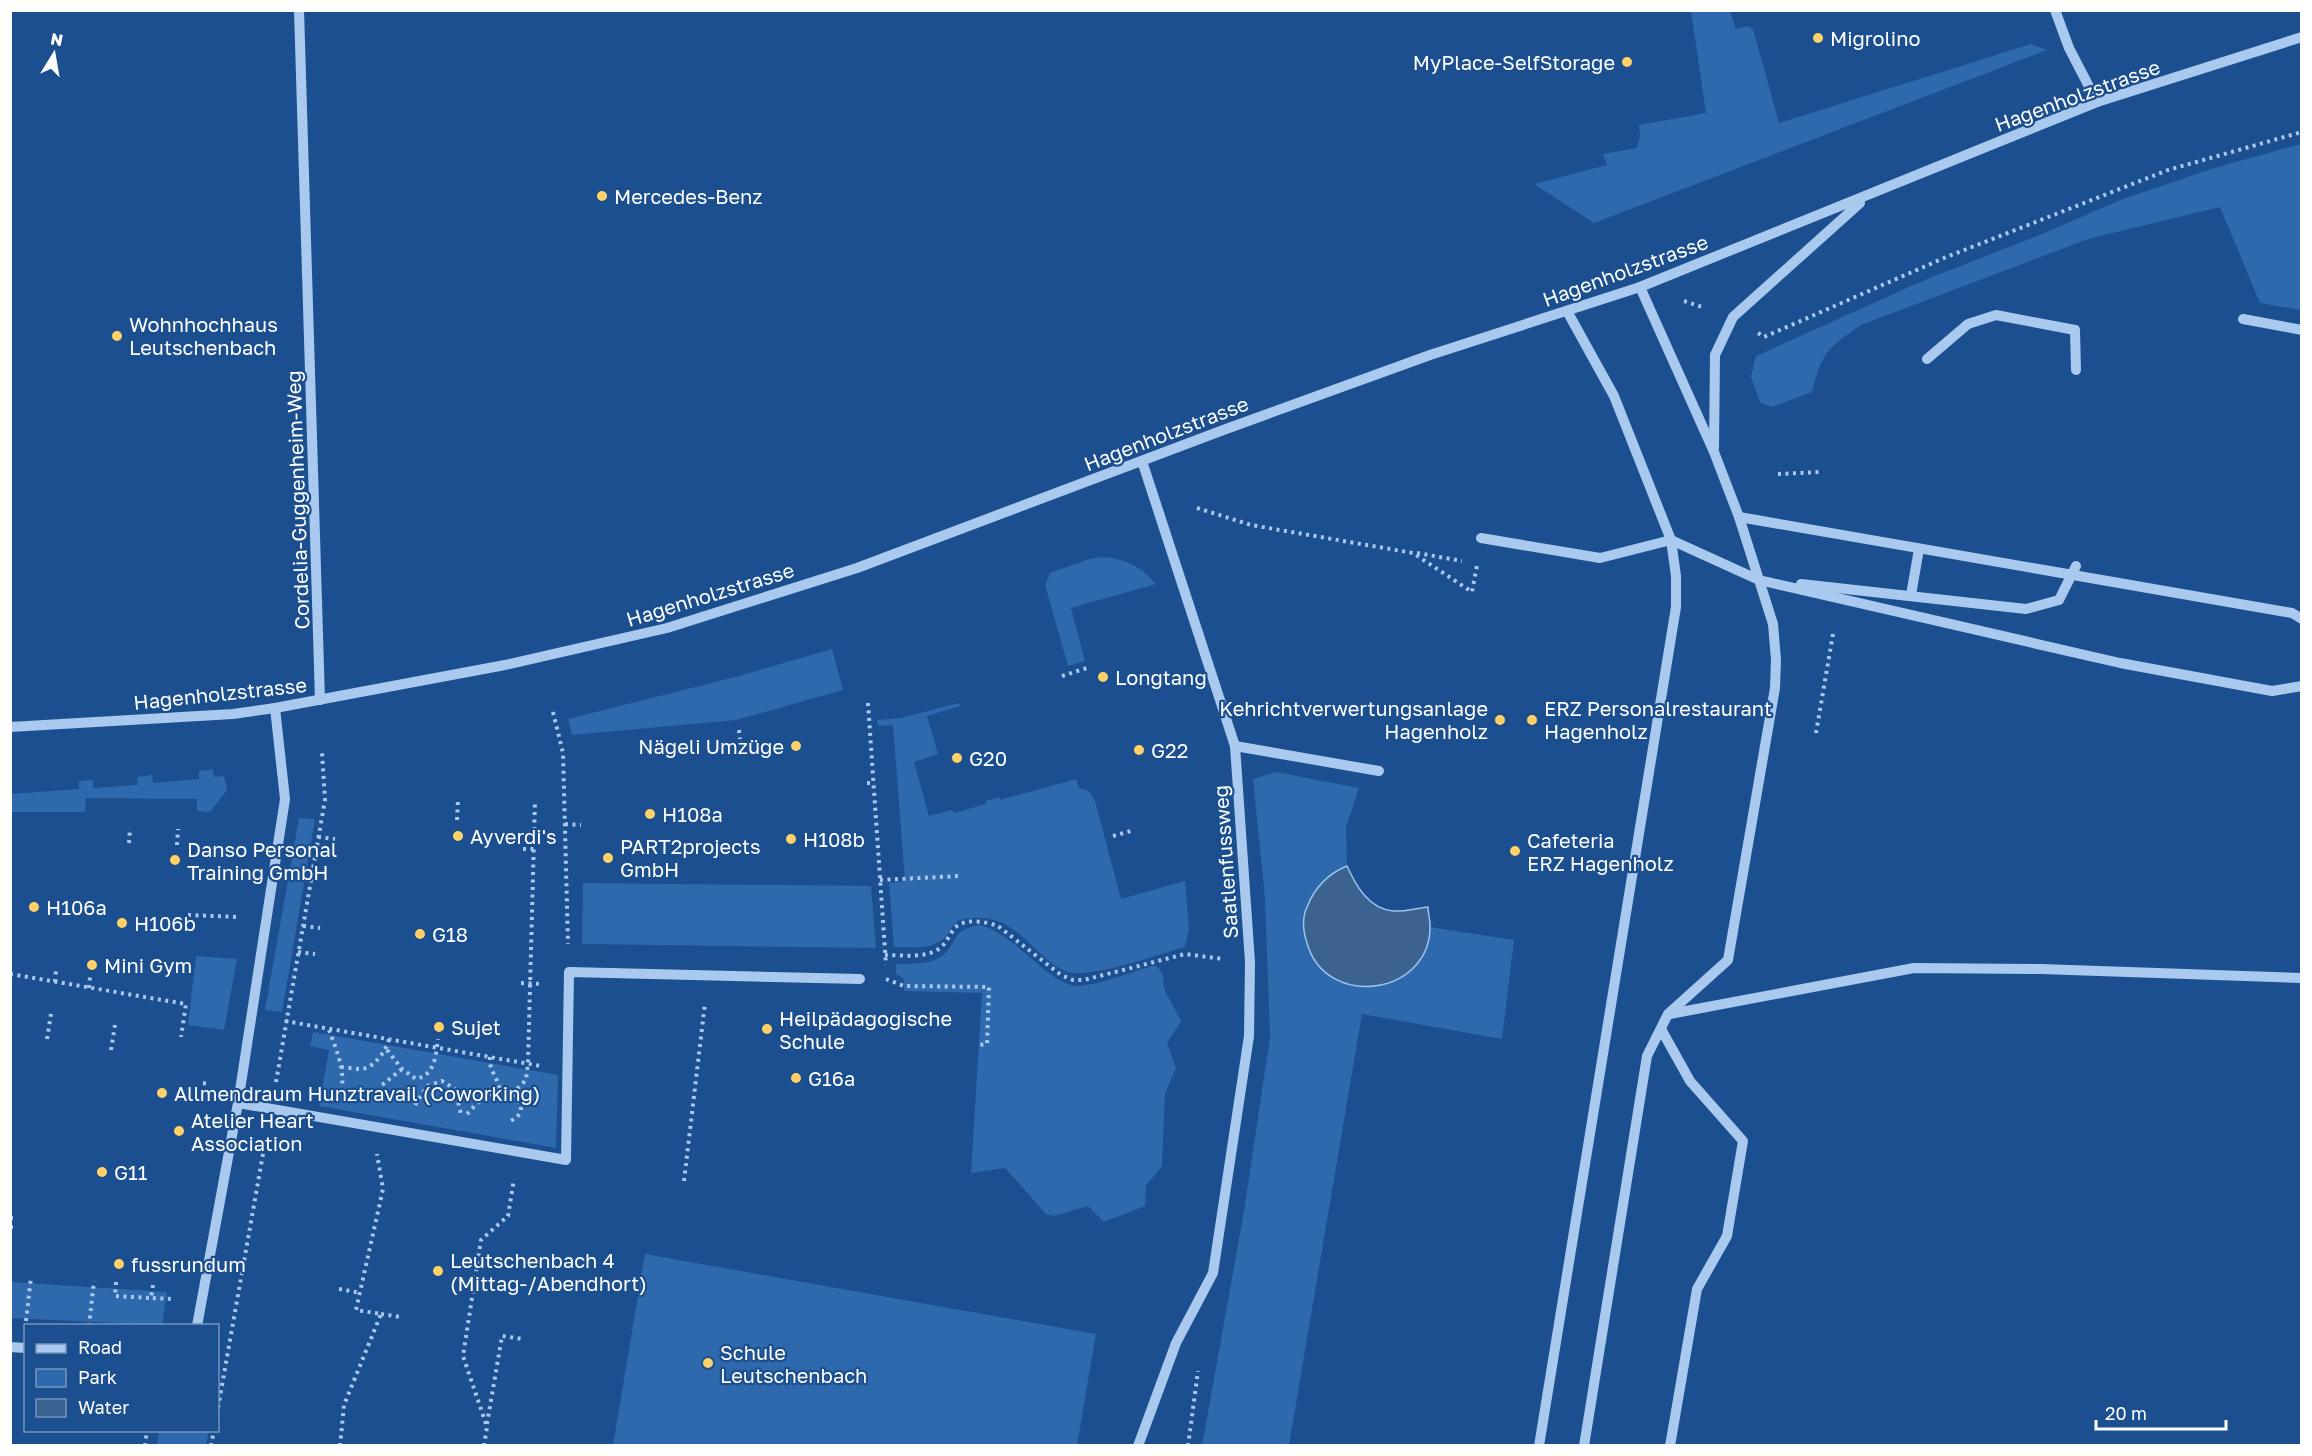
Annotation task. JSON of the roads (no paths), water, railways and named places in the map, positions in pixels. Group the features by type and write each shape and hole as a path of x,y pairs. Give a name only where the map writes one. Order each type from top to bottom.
{"street":[{"name":"Cordelia-Guggenheim-Weg","path":"299,10 320,700"},
{"path":"2055,11 2069,48 2097,102"},
{"name":"Hagenholzstrasse","path":"10,728 222,714 275,708 505,665 668,628 857,568 1430,355 1640,287 2097,102 2301,38"},
{"path":"1714,452 1715,355 1733,317 1867,196"},
{"path":"1584,1446 1647,1056 1668,1014 1728,960 1775,688 1776,660 1773,624 1739,517 1714,452 1640,287"},
{"path":"1539,1446 1676,608 1676,576 1671,540 1614,396 1567,311"},
{"path":"1928,359 1968,324 1996,315 2075,330 2076,370"},
{"path":"2243,319 2301,330"},
{"name":"Saatlenfussweg","path":"1138,1446 1176,1343 1213,1273 1249,1036 1250,962 1235,746 1142,461"},
{"path":"1739,517 1919,549 2074,571 2292,613 2301,619"},
{"path":"1481,538 1600,558 1671,540 1759,580 2120,663 2272,691 2301,686"},
{"path":"1911,595 1919,549"},
{"path":"1759,580 2026,609 2059,600 2074,571"},
{"path":"197,1324 238,1102 285,799 275,708"},
{"path":"1235,746 1379,771"},
{"path":"1668,1014 1914,968 2042,969 2301,978"},
{"path":"238,1102 567,1161 569,972 860,979"},
{"path":"1661,1029 1690,1081 1743,1141 1727,1236 1697,1289 1670,1446"}],"water":[{"path":"1347,866 1364,895 1377,906 1397,911 1428,907 1430,925 1426,949 1414,967 1397,979 1376,986 1355,986 1335,979 1318,965 1307,943 1304,920 1310,900 1328,877"}],"place":[{"name":"Migrolino","path":"1818,38"},
{"name":"MyPlace-SelfStorage","path":"1627,62"},
{"name":"Mercedes-Benz","path":"602,196"},
{"name":"Wohnhochhaus Leutschenbach","path":"117,336"},
{"name":"Longtang","path":"1103,677"},
{"name":"Kehrichtverwertungsanlage Hagenholz","path":"1500,720"},
{"name":"ERZ Personalrestaurant Hagenholz","path":"1532,720"},
{"name":"Nägeli Umzüge","path":"796,746"},
{"name":"G22","path":"1139,750"},
{"name":"G20","path":"957,758"},
{"name":"H108a","path":"650,814"},
{"name":"Ayverdi's","path":"458,836"},
{"name":"H108b","path":"791,839"},
{"name":"Cafeteria ERZ Hagenholz","path":"1515,851"},
{"name":"PART2projects GmbH","path":"608,858"},
{"name":"Danso Personal Training GmbH","path":"175,860"},
{"name":"H106a","path":"34,907"},
{"name":"H106b","path":"122,923"},
{"name":"G18","path":"420,934"},
{"name":"Mini Gym","path":"92,965"},
{"name":"Sujet","path":"439,1027"},
{"name":"Heilpädagogische Schule","path":"767,1029"},
{"name":"G16a","path":"796,1078"},
{"name":"Allmendraum Hunztravail (Coworking)","path":"162,1093"},
{"name":"Atelier Heart Association","path":"179,1131"},
{"name":"G11","path":"102,1172"},
{"name":"fussrundum","path":"119,1264"},
{"name":"Leutschenbach 4 (Mittag-/Abendhort)","path":"438,1271"},
{"name":"Schule Leutschenbach","path":"708,1363"}]}
